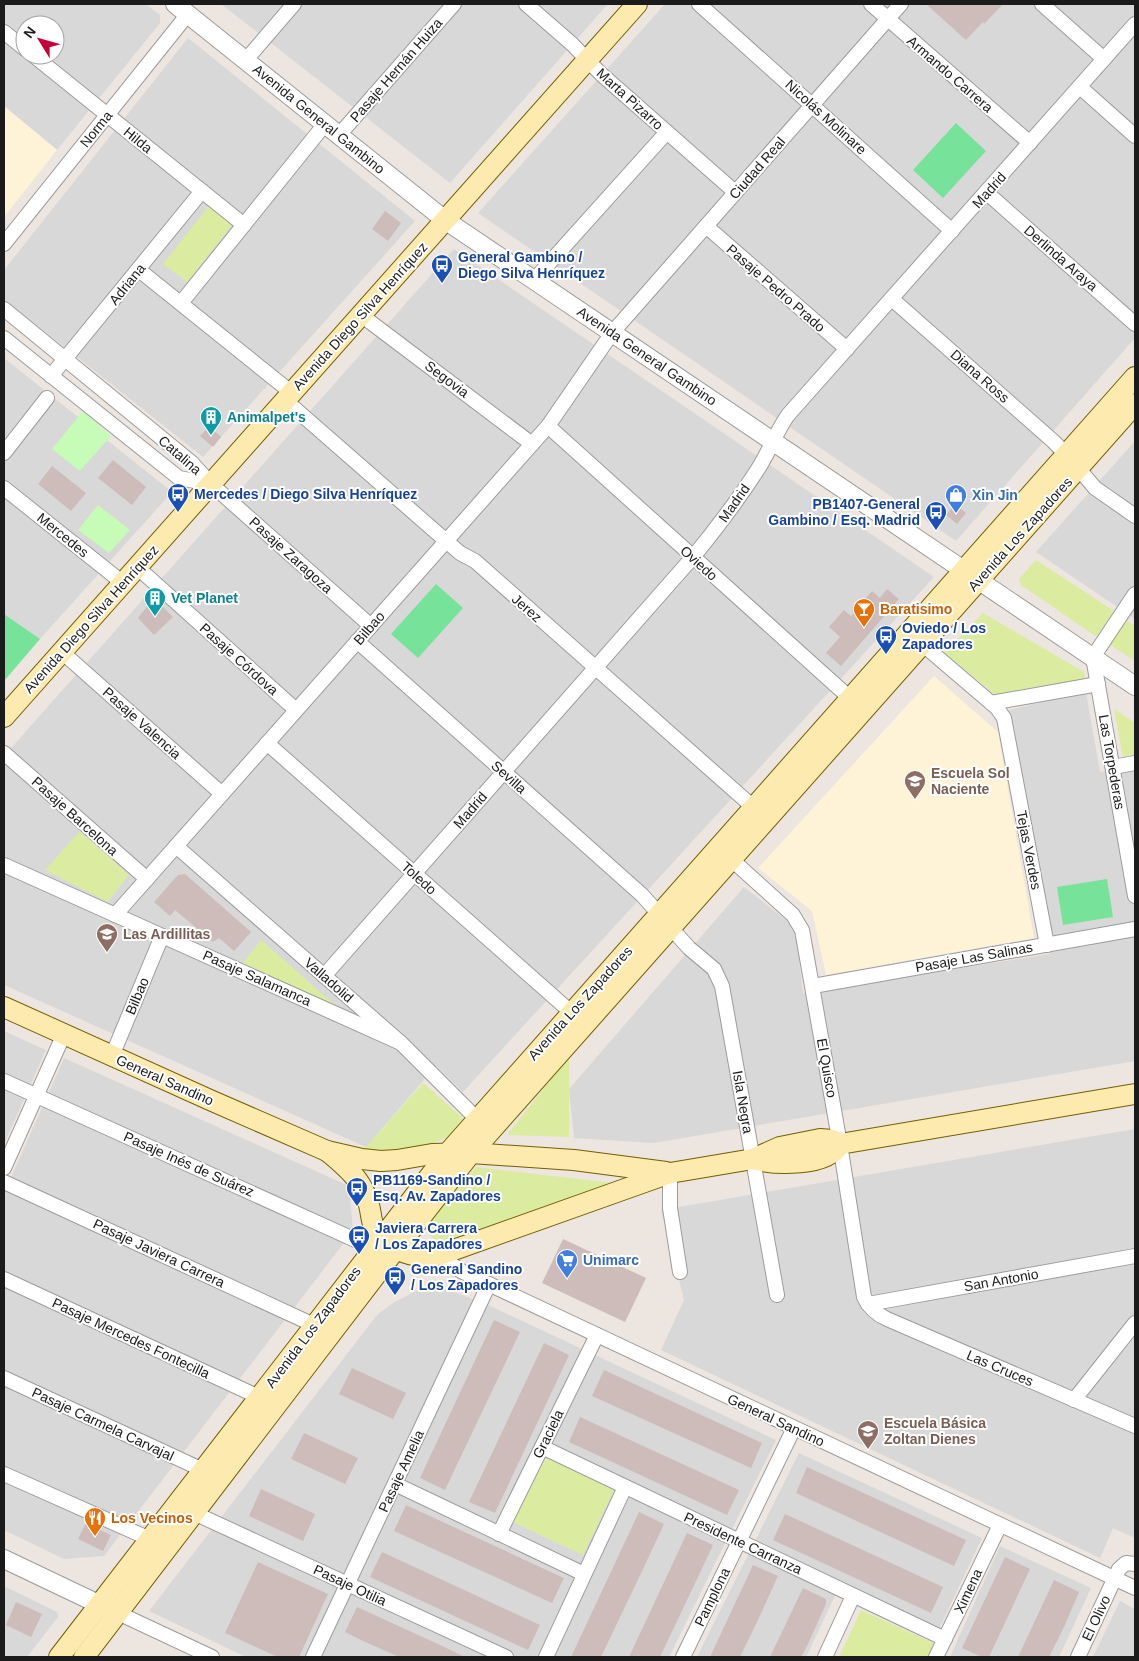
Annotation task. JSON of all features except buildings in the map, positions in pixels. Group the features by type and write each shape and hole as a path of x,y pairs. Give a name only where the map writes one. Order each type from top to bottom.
{"main road":[{"name":"Avenida Diego Silva Henríquez","path":"4,717 637,4"},
{"name":"Avenida Los Zapadores","path":"84,1657 194,1513 447,1154 572,1012 731,859 760,813 851,699 972,575 1072,462 1135,377"},
{"name":"Avenida Los Zapadores","path":"1072,462 1135,404"},
{"name":"Avenida Los Zapadores","path":"59,1657 314,1325 384,1244 471,1154 665,921 760,813 922,644 972,575"},
{"name":"General Sandino","path":"4,1007 327,1152 382,1161 447,1154 574,1160 670,1173"},
{"path":"384,1244 413,1254 439,1254 670,1173 753,1159 791,1143 826,1139 840,1144 1135,1094"},
{"name":"General Sandino","path":"327,1152 343,1164 360,1183 369,1205 370,1217 384,1244"},
{"path":"616,1166 618,1191"}],"street":[{"path":"246,61 294,4"},
{"name":"Pasaje Hernán Huiza","path":"339,135 454,4"},
{"name":"Marta Pizarro","path":"526,4 601,74 735,192"},
{"name":"Nicolás Molinare","path":"699,4 952,230"},
{"name":"Armando Carrera","path":"870,4 1030,143"},
{"name":"Ciudad Real","path":"612,333 902,4"},
{"path":"1042,4 1104,59"},
{"name":"Avenida General Gambino","path":"182,9 445,220 1135,686"},
{"name":"Norma","path":"4,244 107,115 182,9"},
{"name":"Madrid","path":"324,976 693,557 740,495 766,456 772,441 788,415 1135,24"},
{"path":"4,32 15,41"},
{"name":"Hilda","path":"45,65 244,225"},
{"path":"1080,87 1135,136"},
{"path":"181,303 325,124"},
{"path":"534,280 667,132"},
{"name":"Adriana","path":"52,376 202,191"},
{"name":"Derlinda Araya","path":"986,192 1135,324"},
{"name":"Pasaje Pedro Prado","path":"706,226 847,349"},
{"path":"138,270 181,303 288,396"},
{"name":"Diana Ross","path":"892,298 1046,434 1095,488 1135,516"},
{"name":"Catalina","path":"4,309 192,463 211,484"},
{"name":"Segovia","path":"361,315 532,444"},
{"name":"Bilbao","path":"115,915 548,426 612,333"},
{"name":"Catalina","path":"4,338 179,478 211,484"},
{"name":"Jerez","path":"288,396 446,541 460,553 474,561 760,813"},
{"path":"4,453 47,398"},
{"path":"123,433 136,418"},
{"name":"Oviedo","path":"548,426 851,699"},
{"name":"Pasaje Zaragoza","path":"211,484 371,626"},
{"name":"Mercedes","path":"4,488 123,583"},
{"name":"Pasaje Córdova","path":"137,567 296,710"},
{"path":"1093,657 1135,594"},
{"name":"Sevilla","path":"358,641 642,895 665,921"},
{"name":"Tejas Verdes","path":"922,644 1002,714 1047,945"},
{"name":"Pasaje Valencia","path":"62,652 222,794"},
{"name":"Las Torpederas","path":"1093,657 1135,896"},
{"path":"991,703 1098,684"},
{"name":"Toledo","path":"267,743 572,1012"},
{"name":"Pasaje Barcelona","path":"4,753 147,879"},
{"path":"1112,767 1135,763"},
{"name":"Valladolid","path":"176,846 401,1043 477,1119"},
{"name":"El Quisco","path":"731,859 793,915 804,938 840,1144 864,1297 868,1304"},
{"name":"Pasaje Salamanca","path":"4,865 401,1043"},
{"name":"Isla Negra","path":"665,921 690,948 714,969 720,980 777,1296"},
{"name":"Pasaje Las Salinas","path":"813,986 1135,929"},
{"name":"Bilbao","path":"112,1056 162,936"},
{"path":"4,1168 64,1034"},
{"name":"Pasaje Inés de Suárez","path":"4,1081 384,1244"},
{"path":"670,1173 670,1208 680,1272"},
{"name":"Pasaje Javiera Carrera","path":"4,1182 314,1325"},
{"name":"General Sandino","path":"439,1254 455,1268 1135,1588"},
{"name":"San Antonio","path":"868,1304 1135,1256"},
{"name":"Pasaje Mercedes Fontecilla","path":"4,1279 259,1397"},
{"name":"Pasaje Amelia","path":"314,1657 489,1284"},
{"name":"Las Cruces","path":"868,1304 875,1312 887,1319 1135,1426"},
{"path":"1074,1400 1135,1323"},
{"name":"Graciela","path":"499,1534 597,1335"},
{"name":"Pasaje Carmela Carvajal","path":"4,1378 203,1470"},
{"name":"Pamplona","path":"683,1657 794,1428"},
{"name":"Presidente Carranza","path":"542,1447 945,1639"},
{"path":"4,1474 150,1539"},
{"path":"395,1484 584,1574"},
{"path":"546,1657 625,1487"},
{"name":"Pasaje Otilia","path":"194,1513 506,1657"},
{"name":"Ximena","path":"936,1657 1000,1524"},
{"path":"4,1559 212,1657"},
{"path":"1114,1578 1122,1565 1126,1563 1135,1564"},
{"name":"El Olivo","path":"1078,1657 1114,1578"},
{"path":"825,1657 854,1596"}],"shaded area":[{"path":"4,4 146,4 160,15 160,23 57,150 4,106"},
{"path":"221,4 608,4 450,183"},
{"path":"665,4 1135,4 1135,338 956,541 478,213"},
{"path":"188,38 415,221 203,457 4,299 4,270"},
{"path":"4,106 57,150 4,217"},
{"path":"454,249 934,577 463,1092 436,1066 366,1147 4,985 4,756"},
{"path":"4,358 172,492 40,639 4,614"},
{"path":"1135,441 1135,619 1036,552"},
{"name":"Escuela Sol Naciente","path":"934,676 998,732 1034,938 826,975 812,911 758,868"},
{"path":"1086,692 1100,772 1135,769 1135,1061 654,1143 574,1138 569,1089 744,887 786,920 792,927 797,939 803,993 1050,954 1009,710"},
{"path":"4,1031 46,1050 4,1144"},
{"path":"64,1058 349,1186 353,1231 104,1556 64,1559 4,1530 4,1193"},
{"path":"1135,1129 1135,1538 1113,1528 1100,1558 661,1350 684,1300 661,1210"},
{"path":"443,1288 486,1304 776,1440 669,1657 246,1657 149,1611 377,1315 393,1303 416,1291"},
{"path":"799,1453 982,1538 939,1629 841,1583 806,1657 697,1657"},
{"path":"1000,1546 1091,1588 1059,1657 950,1657"},
{"path":"4,1586 57,1612 58,1617 27,1657 4,1657"},
{"path":"1120,1601 1135,1609 1135,1657 1093,1657"}],"green space":[{"path":"956,123 986,151 943,198 913,170"},
{"path":"209,206 232,225 187,282 163,264"},
{"path":"83,411 111,436 80,471 52,449"},
{"path":"98,505 130,530 109,553 78,530"},
{"path":"1036,560 1114,611 1097,637 1021,585 1019,579"},
{"path":"436,584 463,608 418,658 391,634"},
{"path":"983,613 1084,672 1087,690 1008,705 944,653"},
{"path":"4,614 40,639 4,681"},
{"path":"1126,620 1135,626 1135,661 1109,644"},
{"path":"1114,709 1135,723 1135,755 1123,757"},
{"path":"80,831 129,875 108,902 45,870"},
{"path":"1107,879 1113,917 1063,925 1057,887"},
{"path":"261,940 337,1007 243,963"},
{"path":"569,1056 569,1137 507,1135"},
{"path":"423,1083 463,1118 449,1137 392,1158 364,1149"},
{"path":"476,1167 613,1183 438,1243 424,1229"},
{"path":"542,1454 615,1488 583,1555 511,1521"},
{"path":"861,1610 935,1644 929,1657 839,1657"}],"place":[{"name":"General Gambino / Diego Silva Henríquez","path":"442,284"},
{"name":"Animalpet's","path":"211,436"},
{"name":"Mercedes / Diego Silva Henríquez","path":"178,513"},
{"name":"Xin Jin","path":"956,514"},
{"name":"PB1407-General Gambino / Esq. Madrid","path":"936,531"},
{"name":"Vet Planet","path":"155,617"},
{"name":"Baratisimo","path":"864,628"},
{"name":"Oviedo / Los Zapadores","path":"886,655"},
{"name":"Escuela Sol Naciente","path":"915,800"},
{"name":"Las Ardillitas","path":"107,953"},
{"name":"PB1169-Sandino / Esq. Av. Zapadores","path":"357,1207"},
{"name":"Javiera Carrera / Los Zapadores","path":"359,1255"},
{"name":"Unimarc","path":"567,1279"},
{"name":"General Sandino / Los Zapadores","path":"395,1296"},
{"name":"Escuela Básica Zoltan Dienes","path":"868,1450"},
{"name":"Los Vecinos","path":"95,1537"}]}
